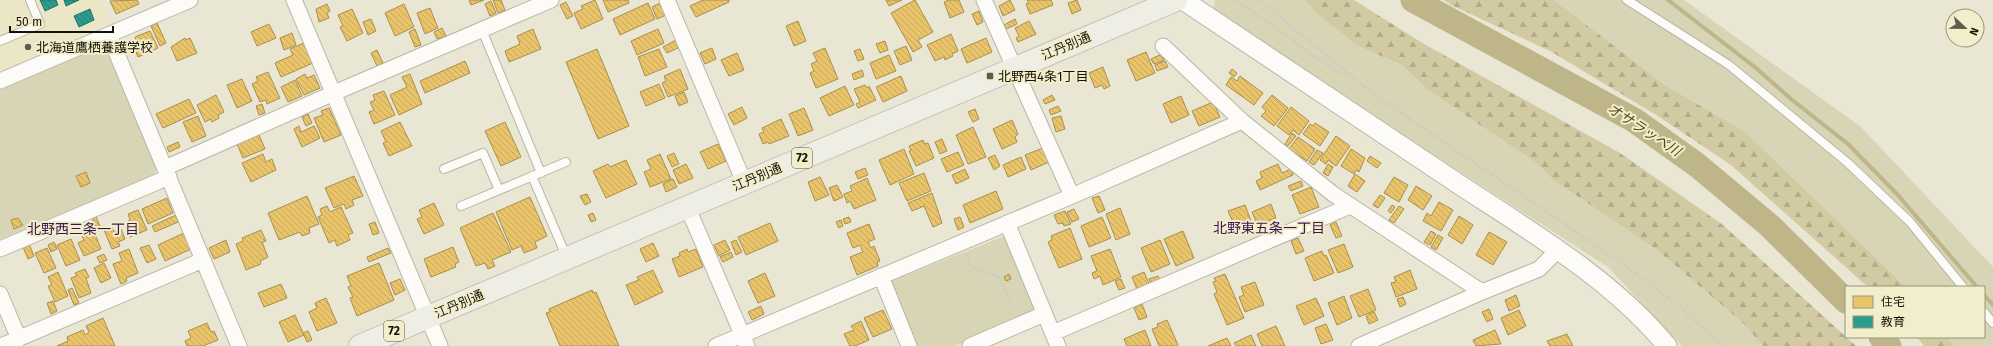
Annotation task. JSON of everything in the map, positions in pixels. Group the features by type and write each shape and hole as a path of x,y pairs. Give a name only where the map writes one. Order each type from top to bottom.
{"main road":[{"name":"江丹別通","path":"360,346 1176,0"}],"street":[{"path":"0,81 190,0"},
{"path":"294,0 440,346"},
{"path":"0,249 167,173 334,93 551,0"},
{"path":"667,0 744,182"},
{"path":"984,0 1072,196"},
{"path":"1183,0 1557,251 1599,281 1630,307 1667,346"},
{"path":"109,35 239,346"},
{"path":"1163,46 1242,121 1350,206 1482,292"},
{"path":"716,346 745,340 881,276 1072,196 1242,121"},
{"path":"688,206 745,340"},
{"path":"1007,223 1056,340 1350,206"},
{"path":"1359,346 1390,340 1482,292 1540,269 1557,251"},
{"path":"1,346 203,260"},
{"path":"881,276 909,346"},
{"path":"0,294 19,338"},
{"path":"970,346 1044,314"}],"lane":[{"path":"0,41 40,24 30,0"},
{"path":"1628,0 1728,65 1842,158 1910,222 1963,286"},
{"path":"482,30 541,173"},
{"path":"444,169 483,153 499,190"},
{"path":"461,206 566,162"},
{"path":"532,176 567,258"},
{"path":"1985,313 1993,324"}],"path":[{"path":"1236,0 1337,72 1347,73"},
{"path":"1259,0 1372,93 1626,266 1674,302 1723,346"},
{"path":"962,242 971,266 999,277 1010,301"}],"shaded area":[{"name":"北海道鷹栖養護学校","path":"0,0 100,0 110,22 0,71"},
{"path":"1215,0 1305,0 1318,15 1358,46 1402,65 1428,90 1538,164 1552,179 1657,250 1743,323 1763,346 1682,346 1608,267 1213,13"},
{"path":"1554,0 1684,0 1860,126 1993,267 1993,346 1954,346 1948,338 1985,338 1985,286 1905,286 1745,132 1665,85"},
{"path":"98,47 108,51 158,168 153,176 0,239 0,88"},
{"path":"1007,235 1037,313 954,346 914,346 889,282"}],"green space":[{"path":"1305,0 1354,0 1424,44 1620,153 1723,225 1845,336 1845,338 1847,338 1856,346 1763,346 1743,323 1657,250 1552,179 1538,164 1428,90 1402,65 1358,46 1318,15"},
{"path":"1444,0 1554,0 1665,85 1745,132 1905,286 1867,286 1731,165 1658,116 1550,51 1451,5"},
{"path":"1918,338 1948,338 1954,346 1924,346"}],"building: 住宅":[{"path":"137,0 139,4 116,14 110,1"},
{"path":"469,0 484,0 471,5"},
{"path":"493,0 501,0 505,10 498,13"},
{"path":"595,0 603,19 581,29 574,13 583,9 581,6"},
{"path":"603,0 628,0 629,3 608,12"},
{"path":"703,0 729,0 729,2 696,17 690,6"},
{"path":"886,0 902,0 889,6"},
{"path":"915,0 933,32 918,40 922,47 913,52 891,13"},
{"path":"949,0 959,0 964,12 950,18 944,2"},
{"path":"1010,0 1015,10 1003,16 999,6"},
{"path":"1027,0 1051,0 1053,5 1030,14 1026,4 1029,3"},
{"path":"1077,0 1081,10 1072,14 1068,3"},
{"path":"491,1 496,13 490,16 485,4"},
{"path":"566,2 573,16 567,19 560,5"},
{"path":"648,3 655,19 620,35 613,19"},
{"path":"660,3 666,15 657,19 652,7"},
{"path":"327,4 330,11 327,13 329,18 319,22 316,9"},
{"path":"404,4 414,27 395,36 385,13"},
{"path":"430,8 438,28 425,34 417,13"},
{"path":"352,9 363,33 347,41 340,27 343,26 338,15"},
{"path":"979,11 983,22 977,25 972,14"},
{"path":"371,19 376,31 368,35 363,22"},
{"path":"1015,19 1017,24 1006,29 1004,25"},
{"path":"798,21 806,41 794,46 786,26"},
{"path":"1029,21 1036,34 1018,42 1016,38 1019,36 1015,28"},
{"path":"157,23 166,43 160,46 151,26"},
{"path":"269,24 276,38 257,46 251,32"},
{"path":"442,28 446,36 437,39 434,32"},
{"path":"415,29 421,45 415,47 409,32"},
{"path":"533,29 541,49 509,62 505,51 520,44 517,36"},
{"path":"658,29 664,43 637,55 631,41"},
{"path":"150,31 158,48 138,57 134,48 139,46 135,37"},
{"path":"292,33 296,45 284,50 280,38"},
{"path":"951,34 958,51 952,54 953,56 945,60 944,57 935,61 927,45"},
{"path":"185,38 186,40 190,38 197,53 177,61 171,47"},
{"path":"986,38 992,52 967,63 961,49"},
{"path":"676,40 680,47 667,53 663,47"},
{"path":"885,41 888,50 880,53 876,44"},
{"path":"304,43 313,63 281,77 275,63 293,55 290,49"},
{"path":"906,46 912,60 900,65 894,51"},
{"path":"712,48 716,59 705,64 700,53"},
{"path":"825,48 838,79 816,88 810,73 814,71 811,64 817,61 813,53"},
{"path":"597,49 629,126 598,139 566,62"},
{"path":"659,49 667,67 645,76 638,57"},
{"path":"860,49 864,59 858,61 854,51"},
{"path":"377,50 383,63 377,66 371,53"},
{"path":"1146,52 1155,73 1136,81 1127,60"},
{"path":"737,53 744,70 729,76 721,60"},
{"path":"1162,54 1164,60 1154,64 1151,59"},
{"path":"889,55 896,71 876,79 870,63"},
{"path":"465,61 470,73 425,93 420,81"},
{"path":"1165,61 1168,67 1157,71 1155,65"},
{"path":"1103,67 1110,86 1104,89 1102,85 1095,88 1089,73"},
{"path":"680,69 688,89 668,97 662,83 666,81 664,76"},
{"path":"1232,69 1237,73 1234,77 1229,73"},
{"path":"862,70 864,76 854,80 852,74"},
{"path":"268,72 280,98 267,104 266,100 260,102 252,84 258,81 256,77"},
{"path":"305,74 307,78 314,75 320,88 304,95 296,79"},
{"path":"410,74 422,104 399,115 390,95 407,87 402,77"},
{"path":"901,76 907,91 883,102 876,87"},
{"path":"1240,76 1263,93 1254,105 1226,85 1231,77 1237,81"},
{"path":"242,79 252,101 237,108 227,85"},
{"path":"295,80 302,96 288,102 281,87"},
{"path":"659,84 665,98 646,106 640,92"},
{"path":"865,85 867,88 869,86 876,100 858,108 856,104 860,102 854,89"},
{"path":"845,86 854,105 829,116 820,98"},
{"path":"384,91 395,115 374,124 369,112 374,110 370,102 375,100 373,95"},
{"path":"684,92 688,102 679,106 675,96"},
{"path":"216,95 224,112 218,115 219,118 212,122 211,119 205,122 197,105"},
{"path":"1052,95 1055,100 1045,104 1043,100"},
{"path":"1272,95 1288,108 1274,126 1261,116 1266,111 1262,107"},
{"path":"1181,96 1189,115 1171,123 1163,104"},
{"path":"189,99 196,113 163,128 156,114"},
{"path":"1213,102 1220,117 1199,126 1192,111"},
{"path":"262,104 265,113 259,115 256,106"},
{"path":"1058,106 1061,111 1051,115 1049,110"},
{"path":"742,107 747,118 734,125 728,114"},
{"path":"1291,107 1309,121 1299,135 1293,130 1289,135 1277,126"},
{"path":"329,108 341,135 324,142 314,118 323,115 321,111"},
{"path":"804,108 813,130 798,136 789,114"},
{"path":"975,109 979,119 973,122 968,112"},
{"path":"308,114 312,123 306,126 302,117"},
{"path":"198,116 206,136 192,142 183,122"},
{"path":"1061,116 1065,129 1056,132 1052,118"},
{"path":"781,119 789,136 769,144 768,142 763,144 759,134 764,132 762,128"},
{"path":"1012,120 1018,134 1015,137 1017,142 1002,149 993,129"},
{"path":"400,122 412,146 389,156 383,143 386,142 381,131"},
{"path":"505,122 521,157 501,166 485,131"},
{"path":"1315,123 1329,132 1320,146 1303,134 1310,124 1313,126"},
{"path":"299,126 301,132 314,126 320,138 302,147 294,129"},
{"path":"973,127 986,157 968,164 956,135"},
{"path":"1292,133 1296,136 1288,146 1285,144"},
{"path":"259,135 265,149 243,158 237,144"},
{"path":"1336,136 1350,146 1336,166 1328,160 1326,164 1320,160"},
{"path":"1298,137 1315,149 1307,161 1289,149"},
{"path":"942,139 947,151 940,154 935,142"},
{"path":"923,140 925,144 928,143 934,158 916,166 909,151 911,150 909,146"},
{"path":"178,142 180,147 169,152 167,147"},
{"path":"718,144 726,161 708,169 700,152"},
{"path":"1043,148 1049,162 1031,170 1025,155"},
{"path":"904,149 914,174 890,185 879,160"},
{"path":"1351,149 1365,158 1359,172 1356,170 1354,174 1341,166"},
{"path":"1317,150 1323,153 1314,165 1309,162"},
{"path":"958,152 964,165 947,172 941,159"},
{"path":"674,153 679,164 672,167 667,156"},
{"path":"263,154 266,162 272,159 276,170 251,182 242,163"},
{"path":"660,154 671,179 650,187 644,172 651,169 647,160"},
{"path":"995,155 1000,166 994,170 988,158"},
{"path":"1370,156 1381,163 1377,168 1367,161"},
{"path":"1021,157 1026,169 1008,177 1003,165"},
{"path":"626,160 637,184 606,198 593,171 608,164 610,167"},
{"path":"686,164 693,178 679,184 673,170"},
{"path":"1278,164 1282,173 1291,169 1293,175 1260,190 1256,181 1262,178 1260,172"},
{"path":"1328,164 1333,167 1328,176 1323,173"},
{"path":"865,168 868,175 858,179 855,172"},
{"path":"965,169 969,178 956,184 952,175"},
{"path":"86,172 90,183 81,187 76,176"},
{"path":"924,173 931,191 907,201 899,183"},
{"path":"1355,174 1365,181 1357,192 1348,186"},
{"path":"354,176 363,196 352,200 354,205 346,209 344,204 334,208 325,188"},
{"path":"820,177 829,195 815,201 808,182"},
{"path":"1394,177 1408,185 1399,202 1384,193"},
{"path":"867,178 876,200 854,209 850,201 847,203 844,194 852,191 850,186"},
{"path":"673,179 677,187 666,192 663,184"},
{"path":"1301,181 1303,186 1291,191 1288,186"},
{"path":"837,185 843,197 834,201 829,188"},
{"path":"1416,186 1432,196 1423,210 1408,200"},
{"path":"1311,187 1319,207 1300,214 1292,195"},
{"path":"996,191 1003,209 970,223 963,205"},
{"path":"932,193 942,223 933,227 924,206 912,211 908,203"},
{"path":"587,194 591,202 585,205 580,196"},
{"path":"1380,195 1385,198 1378,208 1373,205"},
{"path":"307,196 319,224 309,228 310,233 302,236 300,232 279,240 268,213"},
{"path":"1099,196 1105,210 1098,213 1092,198"},
{"path":"530,197 547,236 535,242 537,248 524,253 521,246 512,250 496,212"},
{"path":"167,198 173,213 148,224 142,209"},
{"path":"1439,202 1453,210 1441,231 1423,221 1427,213 1431,216"},
{"path":"434,203 444,225 424,234 417,219 422,217 419,210"},
{"path":"1271,204 1276,218 1268,221 1270,224 1259,229 1252,212"},
{"path":"1245,205 1253,226 1237,232 1228,211"},
{"path":"1392,205 1395,207 1391,213 1388,211"},
{"path":"327,206 330,212 341,207 353,233 348,235 350,240 337,246 335,240 329,243 318,217 322,215 320,209"},
{"path":"1399,206 1404,209 1394,223 1389,220"},
{"path":"1120,208 1130,234 1116,240 1106,214"},
{"path":"1074,209 1079,219 1072,222 1067,212"},
{"path":"138,210 147,230 130,237 125,223 130,220 128,214"},
{"path":"1065,211 1071,224 1064,226 1063,223 1058,224 1054,215"},
{"path":"493,213 511,252 492,260 495,266 488,269 485,263 476,266 460,228"},
{"path":"593,213 596,220 591,222 588,215"},
{"path":"176,215 178,222 155,232 152,226"},
{"path":"1459,216 1473,225 1462,244 1448,235"},
{"path":"96,217 100,226 97,228 92,218"},
{"path":"849,217 851,222 845,224 843,219"},
{"path":"960,217 964,227 958,230 954,219"},
{"path":"1102,217 1111,238 1089,247 1081,226"},
{"path":"18,218 23,225 14,229 11,220"},
{"path":"841,220 843,226 839,228 836,222"},
{"path":"375,222 379,233 373,235 369,224"},
{"path":"1336,222 1342,236 1336,238 1330,225"},
{"path":"770,223 778,241 746,255 738,237"},
{"path":"869,224 875,239 868,242 871,248 874,246 880,261 877,262 878,266 857,275 850,257 863,252 860,245 853,248 847,233"},
{"path":"112,227 114,232 121,229 125,239 118,242 120,246 112,249 104,230"},
{"path":"1070,228 1082,259 1059,268 1048,242 1052,240 1051,236"},
{"path":"93,229 101,249 84,256 78,243 84,240 81,234"},
{"path":"261,230 266,241 262,242 268,257 260,261 261,264 246,270 236,244 243,241 242,238"},
{"path":"1183,231 1194,258 1176,266 1164,239"},
{"path":"1431,231 1436,234 1430,245 1424,242"},
{"path":"1489,232 1507,242 1493,265 1476,255"},
{"path":"184,233 191,249 165,261 158,245"},
{"path":"1438,235 1443,238 1436,250 1431,247"},
{"path":"1298,238 1304,251 1296,254 1291,241"},
{"path":"71,239 80,260 66,266 57,245"},
{"path":"226,240 230,252 214,259 209,248"},
{"path":"725,240 730,250 719,256 714,245"},
{"path":"736,240 742,252 736,255 731,242"},
{"path":"1160,240 1170,264 1151,272 1141,248"},
{"path":"54,242 57,249 51,252 48,245"},
{"path":"653,243 659,256 646,262 640,249"},
{"path":"29,244 34,256 28,259 23,247"},
{"path":"1344,244 1353,267 1338,273 1328,250"},
{"path":"149,245 156,259 147,263 140,248"},
{"path":"453,247 459,262 455,264 456,267 431,277 424,259"},
{"path":"47,248 56,268 44,273 35,253"},
{"path":"388,248 391,253 369,262 367,257"},
{"path":"129,249 138,273 126,278 127,281 121,284 113,264 122,261 119,253"},
{"path":"687,249 688,252 696,249 703,267 679,277 672,259 680,256 679,253"},
{"path":"1110,249 1121,277 1103,285 1100,276 1094,279 1092,273 1097,271 1091,256"},
{"path":"1322,251 1324,256 1326,255 1334,273 1314,281 1305,258"},
{"path":"731,252 733,257 723,262 720,257"},
{"path":"104,254 107,260 100,263 97,257"},
{"path":"104,263 111,278 101,283 94,268"},
{"path":"379,263 394,300 357,316 350,298 353,297 348,287 351,286 347,276"},
{"path":"85,269 89,277 86,278 91,293 79,298 71,278 77,276 75,273"},
{"path":"653,270 663,292 635,305 626,285 639,280 637,277"},
{"path":"1410,270 1417,289 1396,297 1391,283 1396,282 1394,277"},
{"path":"58,272 68,296 55,302 48,286 52,285 48,277"},
{"path":"1144,272 1149,284 1137,289 1132,277"},
{"path":"765,273 775,296 758,303 748,281"},
{"path":"1009,274 1011,279 1006,281 1004,277"},
{"path":"1225,274 1244,318 1227,325 1214,294 1217,292 1213,282 1216,281 1214,278"},
{"path":"1158,276 1160,280 1151,284 1149,279"},
{"path":"400,279 405,290 395,295 390,283"},
{"path":"1121,279 1125,288 1119,290 1115,281"},
{"path":"1255,282 1264,305 1245,312 1239,297 1244,295 1241,287"},
{"path":"281,284 287,298 264,307 258,293"},
{"path":"72,288 79,303 74,305 68,290"},
{"path":"1368,289 1376,310 1359,317 1350,296"},
{"path":"592,290 594,293 596,292 619,346 560,346 546,313 550,312 549,309"},
{"path":"1516,295 1520,306 1509,311 1505,300"},
{"path":"1344,296 1352,318 1337,325 1328,303"},
{"path":"1403,297 1406,304 1400,307 1397,299"},
{"path":"326,298 337,323 317,331 309,312 317,308 315,303"},
{"path":"1316,298 1324,316 1304,325 1296,306"},
{"path":"53,301 57,311 51,314 47,303"},
{"path":"1142,304 1147,317 1139,320 1134,308"},
{"path":"761,306 764,314 752,320 748,312"},
{"path":"1489,309 1493,319 1487,322 1482,312"},
{"path":"883,310 892,329 873,337 864,318"},
{"path":"1519,310 1526,326 1508,335 1501,318"},
{"path":"1374,312 1378,320 1369,324 1366,316"},
{"path":"295,315 304,335 288,342 279,322"},
{"path":"103,318 115,346 57,346 68,341 67,337 83,330 85,335 89,332 86,326"},
{"path":"1167,320 1178,345 1176,346 1159,346 1152,329 1158,327 1157,324"},
{"path":"861,321 869,340 855,346 850,346 844,334 854,330 851,326"},
{"path":"207,323 211,332 214,331 218,340 203,346 187,346 185,341 191,338 188,331"},
{"path":"1326,324 1333,340 1321,344 1315,328"},
{"path":"1276,326 1285,346 1262,346 1257,334"},
{"path":"1145,330 1151,346 1127,346 1124,339"},
{"path":"1495,330 1501,344 1476,346 1473,340"},
{"path":"308,331 312,340 307,342 303,333"},
{"path":"1567,334 1573,346 1550,346 1547,341"},
{"path":"1251,335 1256,346 1236,346 1234,343"},
{"path":"1227,338 1231,346 1208,346"}],"building: 教育":[{"path":"40,0 56,0 58,5 45,11"},
{"path":"64,0 79,0 66,6"},
{"path":"90,9 94,20 79,27 74,16"}],"waterway":[{"name":"オサラッペ川","path":"1413,0 1634,120 1697,165 1770,226 1845,300"},
{"path":"1668,0 1756,68 1791,99 1848,144 1897,194 1976,286"},
{"path":"1985,296 1993,305"},
{"name":"オサラッペ川","path":"1882,338 1889,346"}],"place":[{"name":"北海道鷹栖養護学校","path":"28,47"},
{"name":"北野西4条1丁目","path":"990,76"}],"district":[{"name":"北野東五条一丁目","path":"1269,228"},
{"name":"北野西三条一丁目","path":"83,229"}]}
